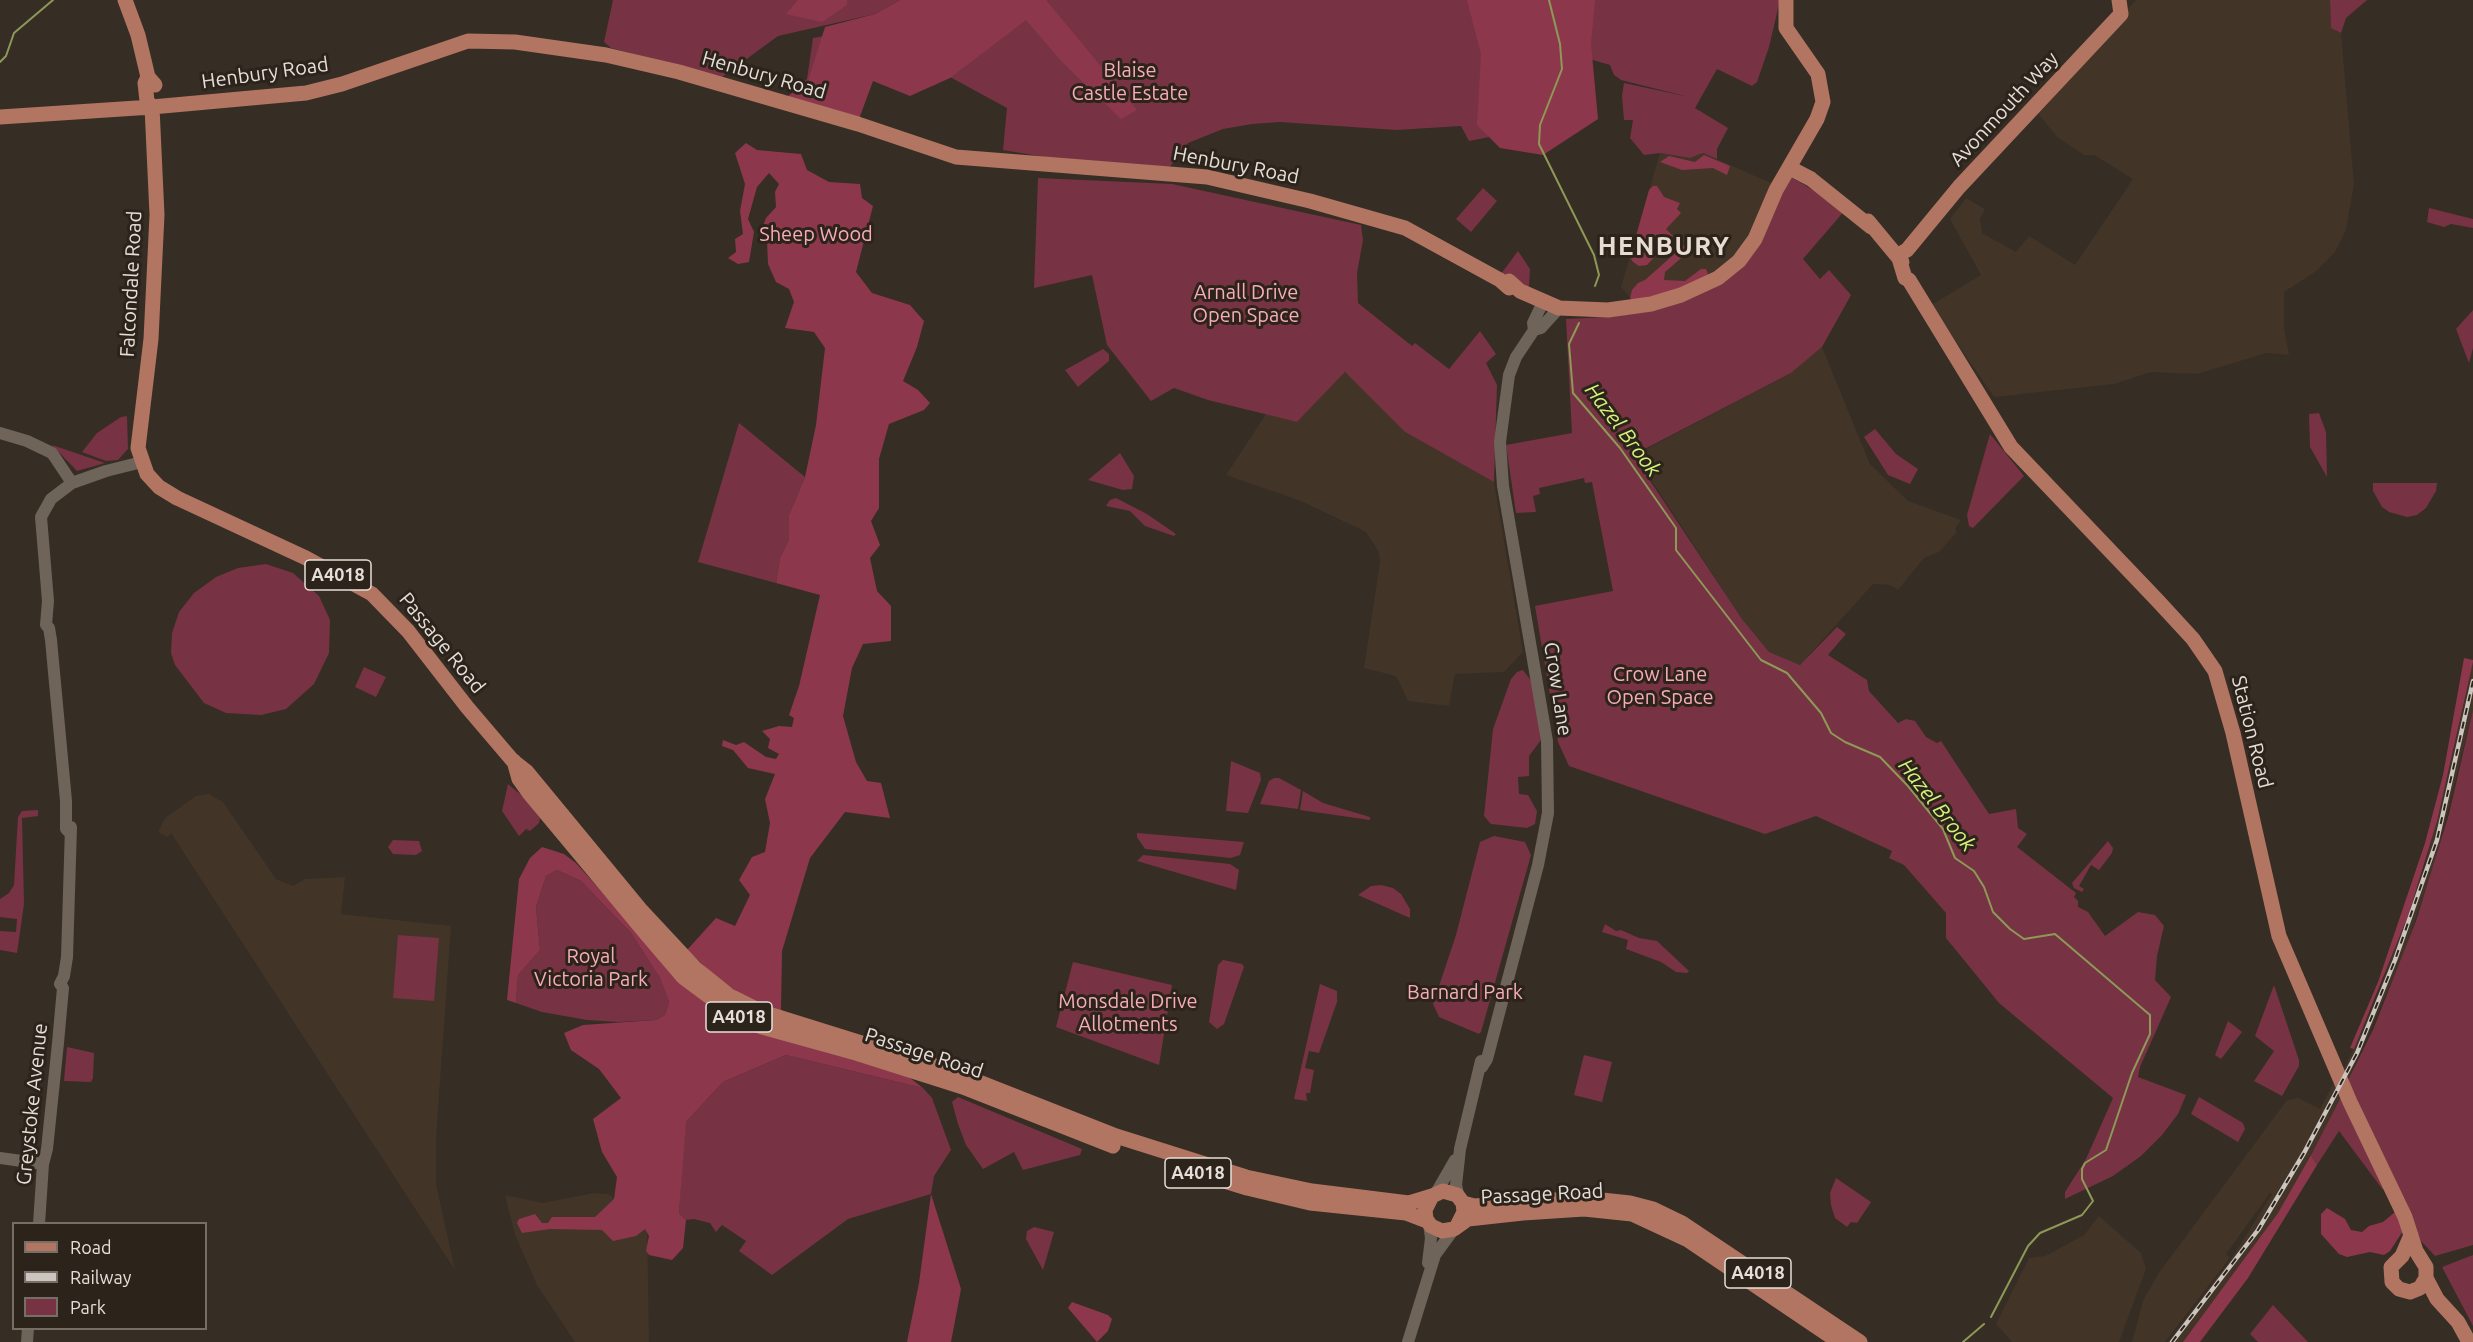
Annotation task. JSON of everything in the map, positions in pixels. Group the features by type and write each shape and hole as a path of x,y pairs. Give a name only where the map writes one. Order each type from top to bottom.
{"main road":[{"name":"Falcondale Road","path":"125,0 138,35 148,77 154,84 156,101 152,107 157,215 150,349 138,441 142,462"},
{"name":"Henbury Road","path":"0,117 152,107 306,93 342,84 468,41 515,42 606,55 679,72 858,124 956,157 1207,177 1298,198 1406,228 1507,284 1559,308 1608,310 1651,304 1681,295 1718,278 1748,251 1764,222 1776,190 1817,119 1824,95 1818,74 1786,28 1786,0"},
{"name":"Avonmouth Way","path":"1898,255 1910,238 1919,233 2120,7"},
{"name":"Station Road","path":"1791,164 1867,223 1898,255 1900,268 2011,447 2150,591 2193,639 2215,671 2234,733 2279,936 2350,1102 2388,1180 2426,1269 2426,1278 2437,1299 2458,1322 2469,1342"},
{"name":"Passage Road","path":"142,462 152,480 168,493 306,558 372,594 408,631 467,707 513,761 527,772 640,909 689,962 716,986 744,1004 770,1015 951,1071 1116,1136 1246,1178 1312,1191 1409,1203 1434,1194"},
{"name":"Passage Road","path":"513,761 519,779 529,793 683,977 735,1016 762,1027 847,1050 953,1084 1116,1147 1247,1188 1310,1203 1406,1213 1428,1222"},
{"name":"A4018","path":"1434,1194 1448,1191 1461,1200"},
{"path":"1428,1222 1425,1210 1434,1194"},
{"name":"Passage Road","path":"1461,1200 1474,1206 1583,1198 1621,1201 1653,1209 1692,1229 1860,1342"},
{"path":"1455,1228 1464,1212 1461,1200"},
{"name":"Passage Road","path":"1455,1228 1468,1219 1584,1209 1610,1209 1632,1214 1664,1227 1698,1246 1839,1342"},
{"name":"A4018","path":"1428,1222 1442,1231 1455,1228"},
{"name":"Station Road","path":"2411,1235 2402,1256 2391,1267 2392,1282 2404,1292 2416,1290 2437,1299"},
{"path":"2402,1256 2409,1255 2422,1261"},
{"path":"2416,1290 2426,1278"}],"street":[{"name":"Crow Lane","path":"1461,1200 1456,1185 1460,1149 1547,823 1547,741 1503,486 1500,450 1512,366 1534,330 1533,323 1543,302"},
{"name":"Crow Lane","path":"1534,330 1541,328 1559,308"},
{"path":"0,433 27,441 52,453 72,483"},
{"name":"Greystoke Avenue","path":"39,1222 43,1164 50,1127 70,915 69,832 66,829 68,818 49,628 52,622 48,614 42,512 55,495 72,483 105,471 142,462"},
{"name":"Crow Lane","path":"1434,1194 1445,1181 1460,1149"},
{"path":"0,1158 43,1164"},
{"path":"1427,1276 1431,1238 1428,1222"},
{"path":"1408,1342 1435,1255 1455,1228"}],"shaded area":[{"path":"2136,0 2330,0 2331,28 2341,33 2354,184 2346,230 2335,252 2315,272 2284,292 2284,328 2289,355 2267,353 2197,374 2151,372 2114,384 1994,397 1931,305 1981,275 1950,219 1966,198 1985,209 1980,219 1982,233 2016,252 2029,236 2075,265 2133,179 2094,155 2084,155 2057,137 2037,112"},
{"path":"1660,153 1690,158 1703,153 1771,183 1747,240 1728,264 1715,273 1633,301 1621,287"},
{"path":"1822,347 1870,464 1908,501 1961,520 1955,529 1957,532 1939,552 1924,558 1898,590 1890,585 1873,584 1800,665 1769,652 1742,619 1635,455 1791,373"},
{"path":"1345,372 1405,432 1494,482 1523,652 1504,672 1455,674 1449,706 1408,701 1396,676 1364,668 1380,562 1379,552 1366,532 1301,501 1226,475 1266,414 1297,422"},
{"path":"2473,662 2473,710 2436,858 2402,959 2348,1080 2343,1071 2378,994 2424,868"},
{"path":"209,794 223,802 276,879 293,886 305,879 345,877 341,914 451,926 436,1137 436,1184 455,1270 171,833 168,837 158,832 165,818 196,796"},
{"path":"2335,1080 2342,1095 2311,1155 2278,1213 2218,1297 2183,1342 2168,1342 2231,1259 2272,1194 2270,1193 2226,1254 2230,1258 2165,1342 2132,1342 2143,1301 2158,1274 2287,1100 2298,1098 2320,1109"},
{"path":"594,1193 608,1194 647,1219 649,1342 575,1342 537,1285 515,1235 505,1195 543,1203"},
{"path":"2099,1216 2141,1253 2146,1269 2119,1342 2012,1342 1996,1324 2029,1258 2045,1256 2084,1235"}],"green space":[{"path":"613,0 900,0 875,14 778,36 722,77 611,48 604,42"},
{"path":"798,0 847,0 847,5 822,22 786,14"},
{"path":"900,0 1046,0 1137,110 1121,119 1063,63 1026,20 950,78 910,96 873,81 859,119 788,97 808,81 825,27 875,14"},
{"name":"Blaise Castle Estate","path":"913,0 1780,0 1769,47 1757,82 1752,86 1717,69 1695,108 1728,128 1717,149 1717,159 1703,153 1690,158 1660,153 1644,155 1630,138 1633,120 1624,120 1622,96 1624,83 1689,97 1621,80 1614,75 1610,65 1542,45 1551,125 1469,141 1461,126 1396,130 1280,122 1252,124 1223,129 1188,143 1169,168 1056,159 1003,150 1007,108 950,77 872,81 858,118 787,97 807,79 813,38 859,30"},
{"path":"1467,0 1595,0 1591,44 1598,119 1543,155 1500,148 1477,125 1481,54"},
{"path":"2330,0 2367,0 2346,18 2341,33 2331,28"},
{"name":"Sheep Wood","path":"746,143 757,150 801,154 807,170 829,182 860,184 862,198 873,206 856,272 872,293 910,305 924,321 917,347 903,381 918,390 930,403 924,410 889,424 879,459 879,508 871,521 880,545 870,558 877,591 891,606 891,641 863,644 852,668 843,716 856,762 867,781 881,783 890,818 845,812 810,858 782,951 781,1011 762,1006 742,995 715,976 687,950 716,918 735,926 750,895 739,880 752,857 765,852 770,823 765,799 775,774 748,768 733,750 722,746 723,740 736,745 744,742 766,757 776,759 779,754 768,748 770,739 762,731 779,726 792,727 794,718 789,715 799,686 820,595 776,583 780,558 789,539 789,515 805,477 816,425 825,348 814,332 785,328 794,302 789,289 776,282 768,264 767,242 761,231 766,218 776,207 775,192 779,184 769,173 757,187 748,219 754,232 749,262 738,264 728,258 736,252 735,239 743,234 740,211 745,184 735,153"},
{"path":"1704,155 1730,166 1727,175 1713,168 1682,170 1660,162 1669,156 1695,162"},
{"name":"Crow Lane Open Space","path":"1789,176 1846,209 1803,259 1820,279 1829,270 1851,295 1822,347 1791,373 1633,455 1742,619 1769,652 1800,665 1837,627 1846,634 1828,655 1867,680 1869,691 1898,723 1906,719 1915,721 1926,737 1937,743 1941,741 1989,814 2016,809 2018,828 2027,834 2017,847 2076,893 2074,897 2078,901 2078,907 2088,912 2105,936 2138,912 2155,915 2164,926 2157,956 2155,980 2171,997 2140,1067 2138,1077 2186,1095 2178,1114 2162,1135 2141,1156 2113,1176 2065,1199 2065,1192 2086,1159 2113,1098 1999,1003 1946,938 1946,913 1904,865 1889,858 1892,851 1816,816 1765,834 1569,766 1558,742 1535,606 1613,591 1592,482 1585,483 1584,478 1539,488 1540,494 1533,496 1536,512 1516,513 1506,445 1572,433 1566,319 1607,317 1722,280"},
{"name":"Arnall Drive Open Space","path":"1038,178 1172,184 1361,225 1363,240 1357,273 1358,303 1412,346 1415,343 1449,369 1480,331 1496,354 1486,363 1497,385 1494,482 1405,432 1345,372 1297,422 1208,400 1174,388 1151,401 1107,345 1092,275 1034,288"},
{"path":"1657,186 1664,197 1680,203 1677,209 1681,213 1666,229 1673,236 1666,243 1663,242 1659,252 1647,265 1639,266 1630,257 1649,190"},
{"path":"1483,188 1497,201 1471,232 1456,219"},
{"path":"2429,208 2473,219 2473,228 2451,224 2444,227 2427,222"},
{"path":"1689,241 1694,247 1665,272 1664,280 1685,281 1701,269 1706,269 1709,277 1695,285 1633,301 1630,298 1632,290 1638,283 1645,280"},
{"path":"1518,251 1530,269 1529,287 1501,274"},
{"path":"2473,310 2473,348 2469,363 2456,329"},
{"path":"1103,349 1109,354 1109,361 1078,387 1065,370"},
{"path":"2319,413 2326,432 2327,477 2310,447 2309,414"},
{"path":"127,416 128,449 118,460 106,461 82,452 97,433 121,417"},
{"path":"739,423 805,477 789,515 789,539 780,558 776,583 698,562"},
{"path":"1875,429 1896,454 1918,469 1910,484 1888,475 1864,437"},
{"path":"1990,434 2024,476 1973,528 1969,526 1967,515"},
{"path":"52,445 105,463 77,471"},
{"path":"1120,453 1134,476 1132,489 1123,490 1088,480"},
{"path":"2373,483 2437,483 2436,491 2426,508 2417,515 2407,517 2389,512 2382,507 2373,491"},
{"path":"1116,498 1147,514 1176,534 1174,536 1145,526 1130,511 1106,506 1110,500"},
{"path":"266,564 293,573 319,596 330,620 329,653 314,684 286,709 261,715 226,713 204,703 175,665 171,653 172,633 179,612 194,593 216,577 238,568"},
{"path":"2464,658 2473,660 2473,662 2437,821 2409,913 2354,1049 2350,1048 2378,982 2425,843 2443,775"},
{"path":"364,667 386,677 376,697 355,687"},
{"path":"1523,670 1532,682 1541,740 1529,756 1529,776 1518,777 1519,794 1528,795 1537,811 1535,824 1527,828 1491,824 1484,816 1493,729 1511,679 1517,672"},
{"path":"2473,710 2473,1245 2435,1256 2421,1241 2348,1080 2373,1030 2416,921 2449,814"},
{"path":"1231,761 1260,773 1261,780 1248,813 1226,811"},
{"path":"1279,778 1301,790 1298,809 1260,804 1269,781"},
{"path":"508,784 526,799 540,818 539,823 530,831 526,829 519,836 502,811"},
{"path":"1303,791 1323,803 1370,817 1370,820 1300,810"},
{"path":"38,810 38,816 22,818 24,904 17,953 0,950 0,931 16,932 17,919 0,917 0,899 9,893 14,885 18,817 22,811"},
{"path":"1137,833 1244,842 1240,855 1231,858 1145,849"},
{"name":"Barnard Park","path":"1494,836 1525,842 1531,855 1479,1034 1439,1017 1433,1004 1456,935 1480,842"},
{"path":"393,840 419,841 422,851 416,855 393,854 388,847"},
{"path":"2108,841 2113,848 2112,853 2099,870 2091,865 2079,886 2084,889 2082,892 2074,888 2072,883"},
{"path":"542,847 564,854 576,863 690,991 710,1007 746,1027 892,1070 910,1078 923,1088 786,1055 723,1082 686,1122 679,1213 686,1220 683,1248 672,1260 649,1255 646,1251 649,1236 645,1229 636,1236 613,1241 602,1230 550,1229 522,1233 517,1223 519,1219 535,1214 542,1223 548,1223 552,1217 595,1217 614,1199 617,1177 602,1152 593,1119 621,1098 599,1069 571,1050 564,1033 583,1025 656,1020 665,1015 669,1002 660,978 631,933 581,881 557,870 546,876 536,907 540,950 518,975 516,1003 507,1000 519,879 530,858"},
{"path":"1143,855 1230,864 1239,870 1236,890 1137,861"},
{"name":"Royal Victoria Park","path":"557,870 581,881 631,933 660,978 669,1002 665,1015 656,1020 618,1022 587,1020 542,1012 516,1003 518,975 540,950 536,907 546,876"},
{"path":"1381,885 1393,888 1401,894 1410,909 1410,918 1358,895 1371,886"},
{"path":"1605,924 1616,931 1621,930 1639,938 1657,941 1689,971 1687,973 1676,972 1661,962 1626,949 1628,940 1602,932"},
{"path":"398,935 439,938 434,1001 393,998"},
{"path":"1223,960 1242,964 1244,967 1224,1024 1217,1029 1209,1022 1218,965"},
{"name":"Monsdale Drive Allotments","path":"1073,962 1172,985 1159,1065 1056,1027"},
{"path":"1320,984 1337,991 1337,1002 1319,1053 1309,1051 1305,1068 1314,1070 1310,1093 1306,1093 1307,1101 1294,1099"},
{"path":"2274,985 2299,1060 2299,1066 2282,1096 2254,1081 2274,1051 2255,1036"},
{"path":"2228,1021 2242,1032 2221,1059 2215,1055"},
{"path":"67,1047 94,1053 91,1082 64,1081"},
{"path":"786,1055 923,1088 932,1098 951,1150 934,1176 931,1194 848,1219 772,1275 739,1251 746,1241 722,1225 716,1232 710,1223 694,1219 686,1220 679,1213 684,1131 686,1122 723,1082"},
{"path":"1584,1055 1612,1062 1602,1102 1574,1095"},
{"path":"2342,1095 2383,1184 2383,1190 2339,1131 2317,1165 2311,1155"},
{"path":"958,1097 1082,1149 1080,1155 1023,1170 1014,1152 983,1169 966,1145 958,1124 952,1102"},
{"path":"2199,1097 2243,1123 2245,1129 2238,1142 2191,1114"},
{"path":"2311,1155 2317,1165 2248,1278 2200,1342 2183,1342 2278,1213"},
{"path":"1836,1178 1871,1202 1857,1223 1851,1222 1847,1227 1835,1218 1831,1205 1830,1193"},
{"path":"931,1194 961,1289 951,1342 907,1342 919,1283"},
{"path":"2327,1208 2345,1219 2351,1230 2362,1232 2369,1226 2383,1222 2395,1212 2400,1218 2403,1231 2390,1251 2384,1255 2370,1252 2347,1257 2339,1254 2321,1234 2321,1214"},
{"path":"1034,1227 1054,1232 1043,1270 1026,1239 1027,1231"},
{"path":"2473,1255 2473,1326 2442,1267"},
{"path":"1072,1302 1108,1315 1112,1319 1108,1331 1097,1342 1068,1308"},
{"path":"2273,1305 2308,1342 2258,1342 2250,1334"}],"waterway":[{"path":"0,62 6,56 14,33 53,0"},
{"name":"Hazel Brook","path":"1549,0 1560,44 1562,69 1540,125 1539,144 1594,255 1599,275 1595,286"},
{"name":"Hazel Brook","path":"1579,323 1569,344 1573,393 1620,448 1676,528 1676,550 1761,660 1787,673 1821,713 1831,733 1845,742 1880,757 1908,786 1943,829 1955,858 1974,871 1984,887 1993,912 2010,929 2024,939 2055,934 2150,1015 2150,1034 2132,1073 2106,1150 2085,1163 2082,1169 2082,1179 2093,1201 2082,1215 2040,1233 2028,1246 1991,1317"},
{"path":"1963,1342 1984,1324"}],"railway":[{"path":"2172,1342 2258,1230 2304,1153 2357,1053 2395,960 2437,840 2473,681"}],"district":[{"name":"HENBURY","path":"1664,246"}]}
